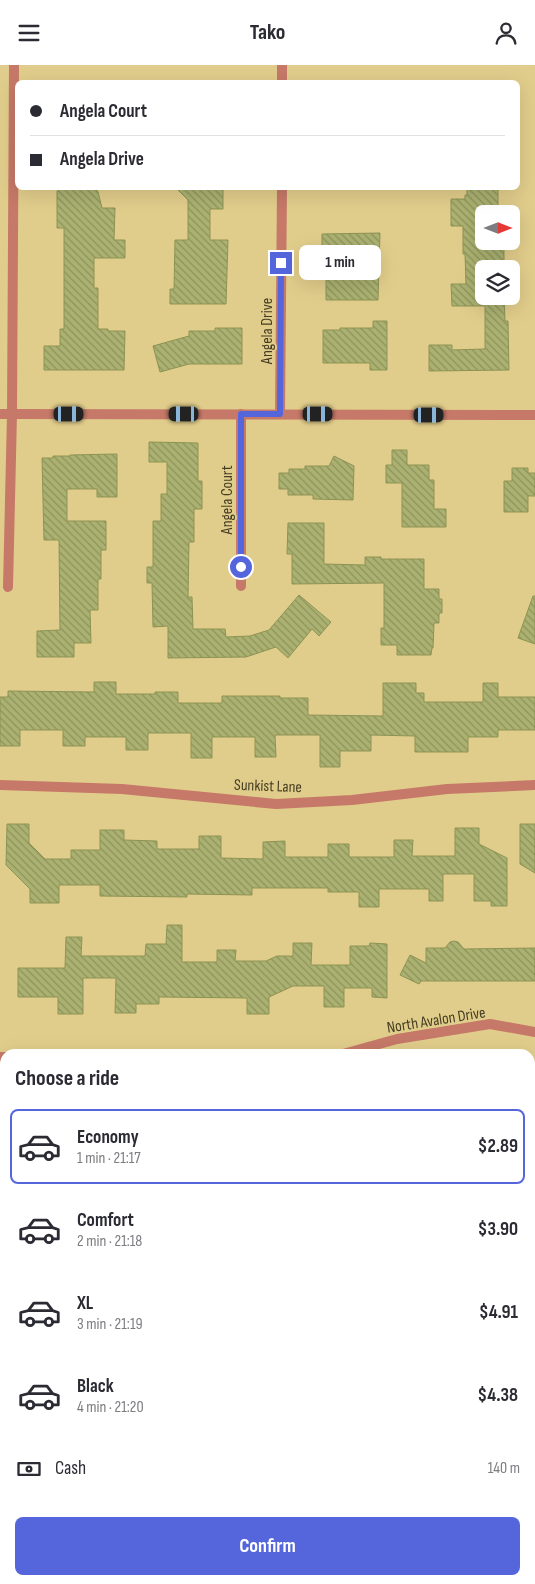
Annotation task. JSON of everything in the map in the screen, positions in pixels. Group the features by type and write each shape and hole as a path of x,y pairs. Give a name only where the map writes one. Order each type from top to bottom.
{"street":[{"path":"8,587 12,414 14,65"},
{"path":"282,65 282,80"},
{"name":"Angela Drive","path":"280,414 282,190"},
{"path":"0,414 535,415"},
{"name":"Angela Court","path":"241,414 241,586"},
{"name":"Sunkist Lane","path":"0,785 122,789 276,804 352,799 447,789 535,785"},
{"name":"North Avalon Drive","path":"360,1049 397,1039 490,1023 535,1032"}],"building":[{"path":"97,190 102,208 115,208 114,240 125,240 125,258 94,258 94,288 98,288 98,329 125,331 124,370 44,370 44,346 60,346 60,329 64,329 64,228 57,228 57,191"},
{"path":"178,190 223,190 223,209 210,209 210,240 228,240 226,304 170,304 170,289 174,289 175,240 188,240 188,200"},
{"path":"467,190 498,190 498,205 475,205 475,250 504,250 504,260 475,260 475,305 484,306 452,306 451,284 466,284 463,226 451,226 451,199 465,199 465,195 467,195"},
{"path":"380,233 378,300 326,300 326,254 322,254 322,234"},
{"path":"485,305 504,305 505,321 508,321 509,370 429,371 429,345 452,345 452,350 485,349"},
{"path":"373,321 387,321 387,370 370,370 370,363 323,363 323,330 373,328"},
{"path":"215,328 242,328 242,364 189,364 160,372 153,346 189,336 189,331 215,331"},
{"path":"149,442 198,443 198,481 202,481 202,509 194,509 194,542 189,542 188,597 192,597 193,629 225,629 226,637 250,636 269,630 299,595 331,622 319,636 312,629 288,658 276,647 246,657 168,658 168,626 153,627 152,583 147,583 147,567 153,567 153,521 161,521 161,494 167,494 167,462 149,462"},
{"path":"392,450 407,450 407,465 429,465 429,480 434,480 434,509 446,509 446,527 402,527 402,483 386,483 386,465 392,465"},
{"path":"117,454 117,497 97,497 97,489 67,489 67,521 106,521 106,550 101,550 101,579 98,579 98,610 90,610 91,643 74,643 74,657 37,657 37,631 60,630 59,540 44,540 42,458 70,455"},
{"path":"334,456 354,466 353,500 313,499 313,495 288,495 288,489 279,489 279,473 289,473 289,469 305,469 305,466 329,466"},
{"path":"512,468 528,468 528,473 535,473 535,496 528,496 528,512 504,512 504,481 512,481"},
{"path":"288,523 324,523 324,564 365,565 365,557 424,559 424,589 439,589 439,599 442,599 442,613 439,613 439,623 434,623 431,655 397,655 397,645 381,645 381,628 384,628 384,583 292,584 292,554 287,554"},
{"path":"533,596 535,596 535,644 518,638"},
{"path":"94,682 116,682 116,694 178,692 178,703 222,703 222,696 280,696 280,698 308,698 308,715 383,716 383,683 416,683 416,693 424,693 424,702 483,702 483,683 498,683 498,697 535,697 535,730 498,730 498,737 468,737 468,752 415,752 415,736 371,735 371,751 340,751 340,767 320,767 320,735 275,735 276,757 255,757 255,737 212,737 212,758 191,758 191,733 148,733 148,750 126,750 126,737 85,737 85,746 63,746 63,730 20,730 20,746 0,746 0,697 8,697 8,691 94,692"},
{"path":"7,824 29,824 29,843 45,859 71,859 71,850 100,850 100,830 124,830 124,840 157,841 157,849 199,849 199,836 221,836 221,858 263,859 263,842 285,841 285,857 328,857 328,844 349,844 349,857 394,857 394,840 413,840 412,856 455,856 455,828 479,828 479,844 507,858 507,906 491,906 491,901 474,901 474,874 443,874 443,901 429,901 429,889 379,889 379,907 359,907 359,892 328,892 328,888 252,888 252,895 187,894 187,897 100,896 100,885 59,885 59,903 30,903 30,889 6,865"},
{"path":"520,824 535,824 535,873 520,864"},
{"path":"167,925 182,925 182,962 217,962 217,950 236,950 235,961 266,961 277,956 293,956 293,943 312,943 311,965 350,965 350,946 369,946 370,943 387,944 387,998 372,997 372,988 344,988 344,1007 324,1007 324,986 293,986 269,997 269,1014 247,1014 247,998 159,997 159,1004 136,1004 136,1013 115,1013 116,978 83,978 83,1014 58,1014 58,997 18,997 18,968 65,968 66,937 82,937 81,956 145,956 146,944 166,944"},
{"path":"450,942 458,942 464,949 535,948 535,981 421,981 419,984 400,975 410,955 426,963 426,948 445,948"}],"route":[{"path":"241,567 241,414 280,414 281,263"}]}
